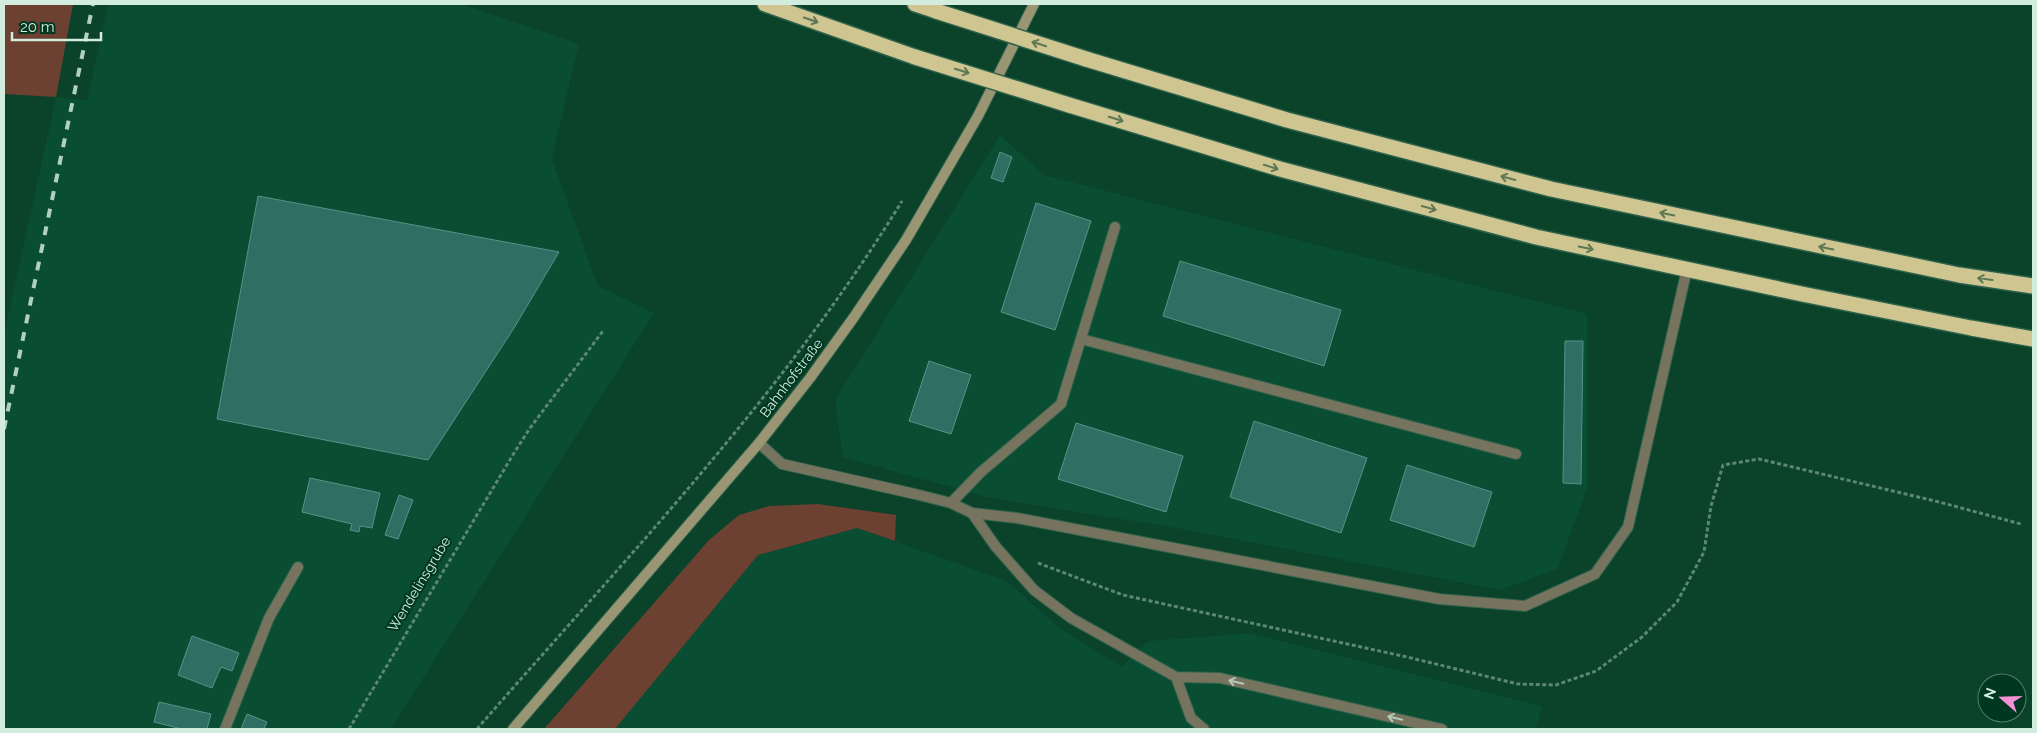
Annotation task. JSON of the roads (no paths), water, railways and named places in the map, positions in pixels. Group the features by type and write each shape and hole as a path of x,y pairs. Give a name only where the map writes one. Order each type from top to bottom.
{"highway":[{"path":"765,4 915,57 1280,169 1536,237 1952,324 2033,338"},
{"path":"915,4 1086,59 1287,120 1551,189 1959,275 2033,286"}],"main road":[{"name":"Bahnhofstraße","path":"514,729 759,443 810,378 906,240 978,116 1034,4"}],"street":[{"path":"951,504 982,472 1061,404 1115,227"},
{"path":"759,443 782,464 915,494 951,504 972,513 1017,518 1439,599 1525,606 1595,574 1628,527 1687,269"},
{"path":"1081,339 1516,454"},
{"path":"972,513 996,547 1034,590 1071,618 1176,677 1220,678 1442,729"},
{"path":"225,729 269,618 298,568"},
{"path":"1176,677 1191,718 1204,729"}],"railway":[{"path":"4,429 93,4"}]}
